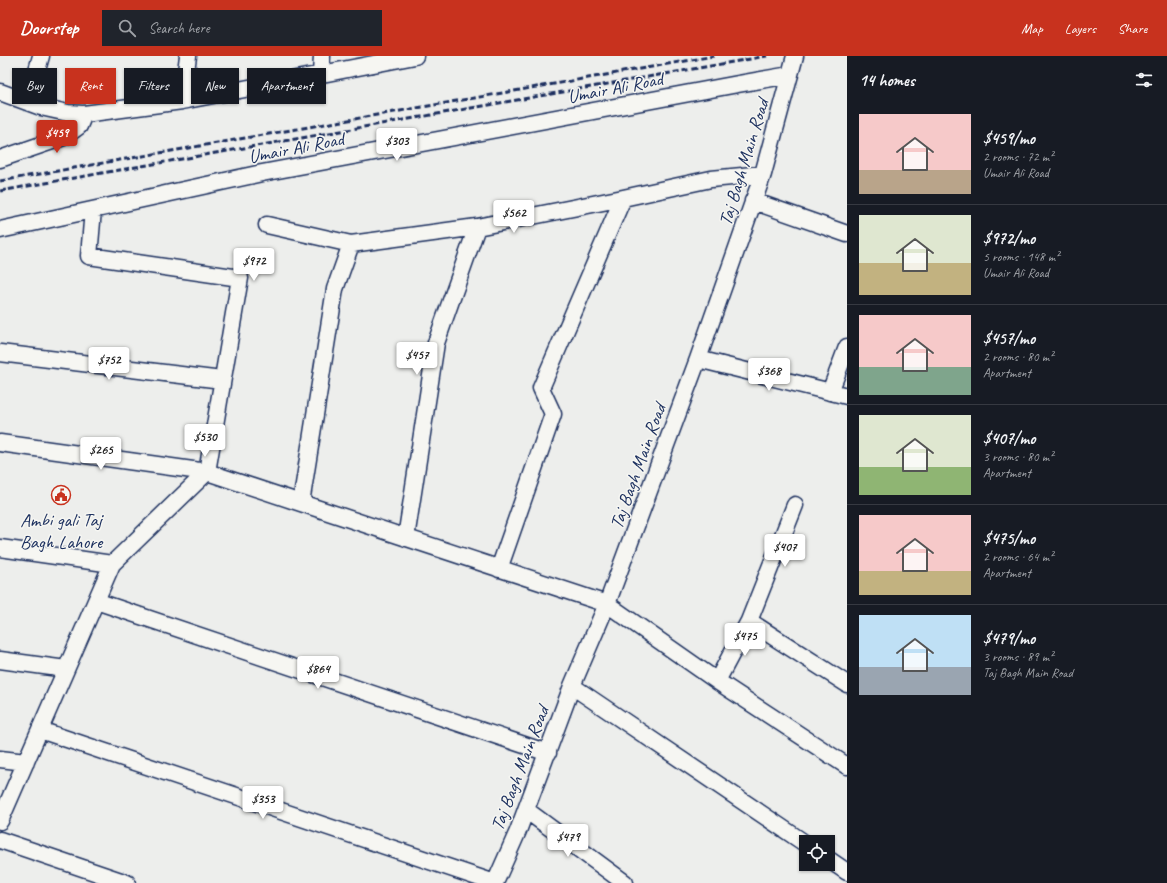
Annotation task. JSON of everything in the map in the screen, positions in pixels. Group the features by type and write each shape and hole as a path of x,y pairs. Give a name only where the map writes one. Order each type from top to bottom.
{"street":[{"path":"38,68 41,56"},
{"path":"183,94 188,56"},
{"path":"321,68 322,56"},
{"path":"326,73 415,56"},
{"name":"Taj Bagh Main Road","path":"495,883 526,810 572,686 606,604 698,359 763,174 795,56"},
{"name":"Umair Ali Road","path":"0,230 262,174 790,75"},
{"path":"183,101 247,88"},
{"path":"0,92 12,96"},
{"path":"33,104 68,113 84,114 159,104"},
{"path":"0,159 64,137 79,126 84,114"},
{"path":"267,225 351,244 477,227 711,179 763,174"},
{"path":"499,569 553,414 541,388 624,198"},
{"path":"753,201 847,234"},
{"path":"0,821 112,564 206,472 240,278 89,256 93,210"},
{"path":"406,538 436,343 477,227"},
{"path":"300,503 335,289 351,244"},
{"path":"830,392 847,347"},
{"path":"0,353 222,380"},
{"path":"698,359 847,396"},
{"path":"0,443 206,472 606,604 717,681 847,766"},
{"path":"717,681 749,621 796,505"},
{"path":"0,548 112,564"},
{"path":"96,601 548,753"},
{"path":"749,621 847,684"},
{"path":"0,660 66,669"},
{"path":"572,686 799,839"},
{"path":"40,730 495,883"},
{"path":"0,759 26,762"},
{"path":"526,810 626,883"},
{"path":"0,840 127,883"},
{"path":"835,864 847,872"}],"railway":[{"path":"0,181 714,56"},
{"path":"0,191 767,56"}],"place":[{"name":"Ambi gali Taj Bagh Lahore","path":"61,495"}]}
